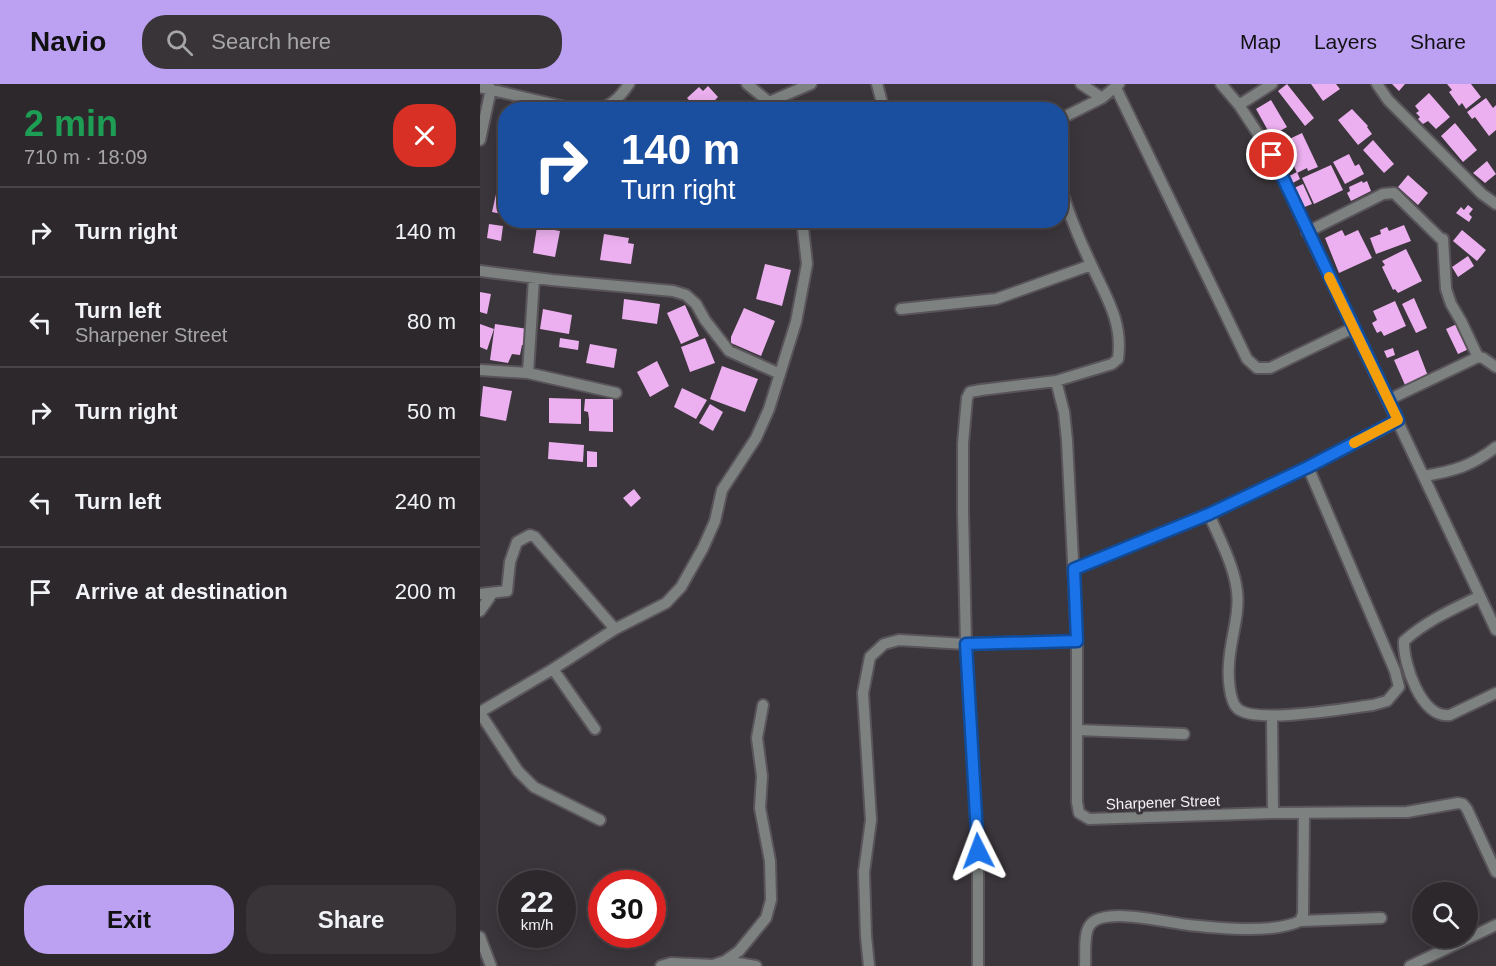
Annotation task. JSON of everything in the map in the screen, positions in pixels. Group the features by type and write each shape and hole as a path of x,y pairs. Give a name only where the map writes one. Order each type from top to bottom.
{"street":[{"path":"614,102 629,84"},
{"path":"747,84 766,102"},
{"path":"777,102 811,84"},
{"path":"877,84 882,102"},
{"path":"1081,84 1102,98"},
{"path":"1221,84 1239,105 1272,155 1496,630"},
{"path":"1239,105 1272,84"},
{"path":"1377,84 1396,108 1482,194 1496,204"},
{"path":"1068,115 1102,98 1117,86 1247,359 1257,368 1270,368 1353,328"},
{"path":"480,140 486,88 545,102"},
{"path":"1068,111 1075,111"},
{"path":"1307,232 1383,194 1394,193 1443,239 1446,289 1451,304 1478,357"},
{"path":"978,966 978,851 966,644 963,443 967,398 970,392 1056,381 1112,364 1118,358 1119,329 1113,311 1068,212"},
{"path":"600,820 534,787 518,771 480,713 615,629 666,603 681,587 715,521 722,490 756,438 770,409 796,322 807,264 803,228"},
{"path":"901,309 996,299 1091,265"},
{"path":"480,271 673,291 686,295 696,304 705,320 729,351 780,374"},
{"path":"528,373 534,278"},
{"path":"1388,400 1478,357 1496,367"},
{"path":"480,370 528,373 616,393"},
{"name":"Sharpener Street","path":"1056,381 1064,412 1067,440 1074,569 1079,813 1089,819 1274,813 1407,812 1450,804 1463,804 1496,872"},
{"path":"1074,569 1209,514 1308,467 1398,420"},
{"path":"1424,477 1456,471 1479,460 1496,447"},
{"path":"1209,514 1238,591 1228,667 1232,698 1237,708 1248,714 1272,716 1373,705 1387,701 1399,687 1395,671 1308,467"},
{"path":"480,594 505,592 509,588 510,562 517,542 530,535 535,537 615,629"},
{"path":"480,611 492,594"},
{"path":"1480,596 1416,630 1404,641 1404,652 1419,695 1432,710 1443,716 1450,715 1496,693"},
{"path":"869,966 864,872 871,820 863,693 870,657 884,644 899,640 966,644 1077,641"},
{"path":"553,669 595,729"},
{"path":"661,966 671,963 713,965 725,961 739,951 766,918 771,900 770,861 760,808 762,776 757,738 763,705"},
{"path":"1272,716 1274,813"},
{"path":"1077,730 1184,734"},
{"path":"1299,921 1303,914 1304,814"},
{"path":"1085,966 1087,931 1091,924 1102,918 1136,917 1189,925 1249,929 1292,925 1299,921 1381,918"},
{"path":"1410,966 1496,925"},
{"path":"480,938 491,966"},
{"path":"725,961 756,966"}],"building":[{"path":"1287,84 1314,118 1305,126 1278,91"},
{"path":"1311,84 1336,84 1340,89 1323,101"},
{"path":"1392,84 1405,84 1399,91"},
{"path":"1447,84 1471,84 1481,97 1466,109 1462,103 1459,106 1449,92 1452,90"},
{"path":"708,86 718,97 713,102 691,102 687,98 699,87 703,91"},
{"path":"1429,93 1450,117 1436,129 1428,121 1423,124 1416,113 1419,111 1415,106"},
{"path":"1486,98 1493,108 1496,105 1496,130 1489,136 1475,117 1472,119 1467,112"},
{"path":"1271,100 1287,127 1271,136 1256,109"},
{"path":"1352,109 1368,126 1372,134 1358,145 1338,120"},
{"path":"1455,123 1477,150 1463,162 1441,136"},
{"path":"1302,133 1318,167 1308,171 1307,168 1297,173 1293,164 1287,167 1280,153 1286,150 1283,142"},
{"path":"1373,140 1394,164 1384,173 1363,150"},
{"path":"1349,154 1355,166 1359,164 1364,174 1345,184 1333,162"},
{"path":"1487,161 1496,174 1485,183 1473,173"},
{"path":"1331,165 1343,190 1314,204 1302,178"},
{"path":"1297,172 1300,179 1291,184 1287,177"},
{"path":"1408,175 1428,193 1418,205 1398,187"},
{"path":"1362,181 1363,183 1367,181 1371,191 1351,201 1347,193 1350,191 1349,187"},
{"path":"1303,184 1312,204 1302,208 1294,188"},
{"path":"498,185 498,213 492,212"},
{"path":"1468,205 1473,209 1469,214 1472,217 1469,222 1456,213 1461,207 1464,210"},
{"path":"489,224 503,228 501,241 487,238"},
{"path":"1404,225 1411,241 1376,254 1370,238 1381,234 1380,230 1387,227 1389,231"},
{"path":"537,228 560,231 555,257 533,253"},
{"path":"1342,230 1345,236 1358,230 1372,258 1339,273 1325,238"},
{"path":"1462,230 1486,250 1477,261 1453,241"},
{"path":"604,234 629,238 628,243 634,244 631,264 600,260"},
{"path":"1406,249 1422,281 1398,293 1395,289 1393,290 1382,267 1385,265 1382,261"},
{"path":"1468,256 1474,266 1458,277 1452,267"},
{"path":"765,264 791,270 782,306 756,299"},
{"path":"480,292 491,294 487,314 480,312"},
{"path":"1414,298 1427,328 1416,333 1402,304"},
{"path":"624,299 660,304 657,324 622,319"},
{"path":"1395,301 1406,326 1384,336 1381,331 1377,333 1372,323 1377,320 1373,311"},
{"path":"685,305 699,336 681,344 667,313"},
{"path":"744,308 775,321 761,356 731,343 731,337"},
{"path":"543,309 572,315 569,334 540,329"},
{"path":"1459,323 1471,348 1458,354 1446,329"},
{"path":"480,324 494,329 487,350 480,347"},
{"path":"495,324 528,329 525,345 522,345 520,355 512,354 508,363 490,360"},
{"path":"560,338 579,341 578,350 559,347"},
{"path":"705,338 715,363 690,372 681,347"},
{"path":"590,344 617,349 614,368 586,363"},
{"path":"1393,348 1395,355 1387,358 1384,351"},
{"path":"1418,350 1428,376 1405,385 1394,360"},
{"path":"657,361 669,386 650,397 637,372"},
{"path":"722,366 758,379 745,412 710,399"},
{"path":"483,386 512,391 506,421 480,416"},
{"path":"682,388 707,400 696,419 674,407"},
{"path":"549,398 581,399 581,424 549,423"},
{"path":"585,399 613,399 613,432 589,431 588,412 584,411"},
{"path":"710,404 723,412 713,431 699,423"},
{"path":"549,442 584,445 583,462 548,459"},
{"path":"587,451 597,452 597,467 587,467"},
{"path":"634,489 641,498 631,507 623,498"}],"slow traffic":[{"path":"1329,277 1398,420 1354,443"}],"route":[{"path":"978,851 966,644 1077,641 1074,569 1209,514 1308,467 1398,420 1272,155"}]}
